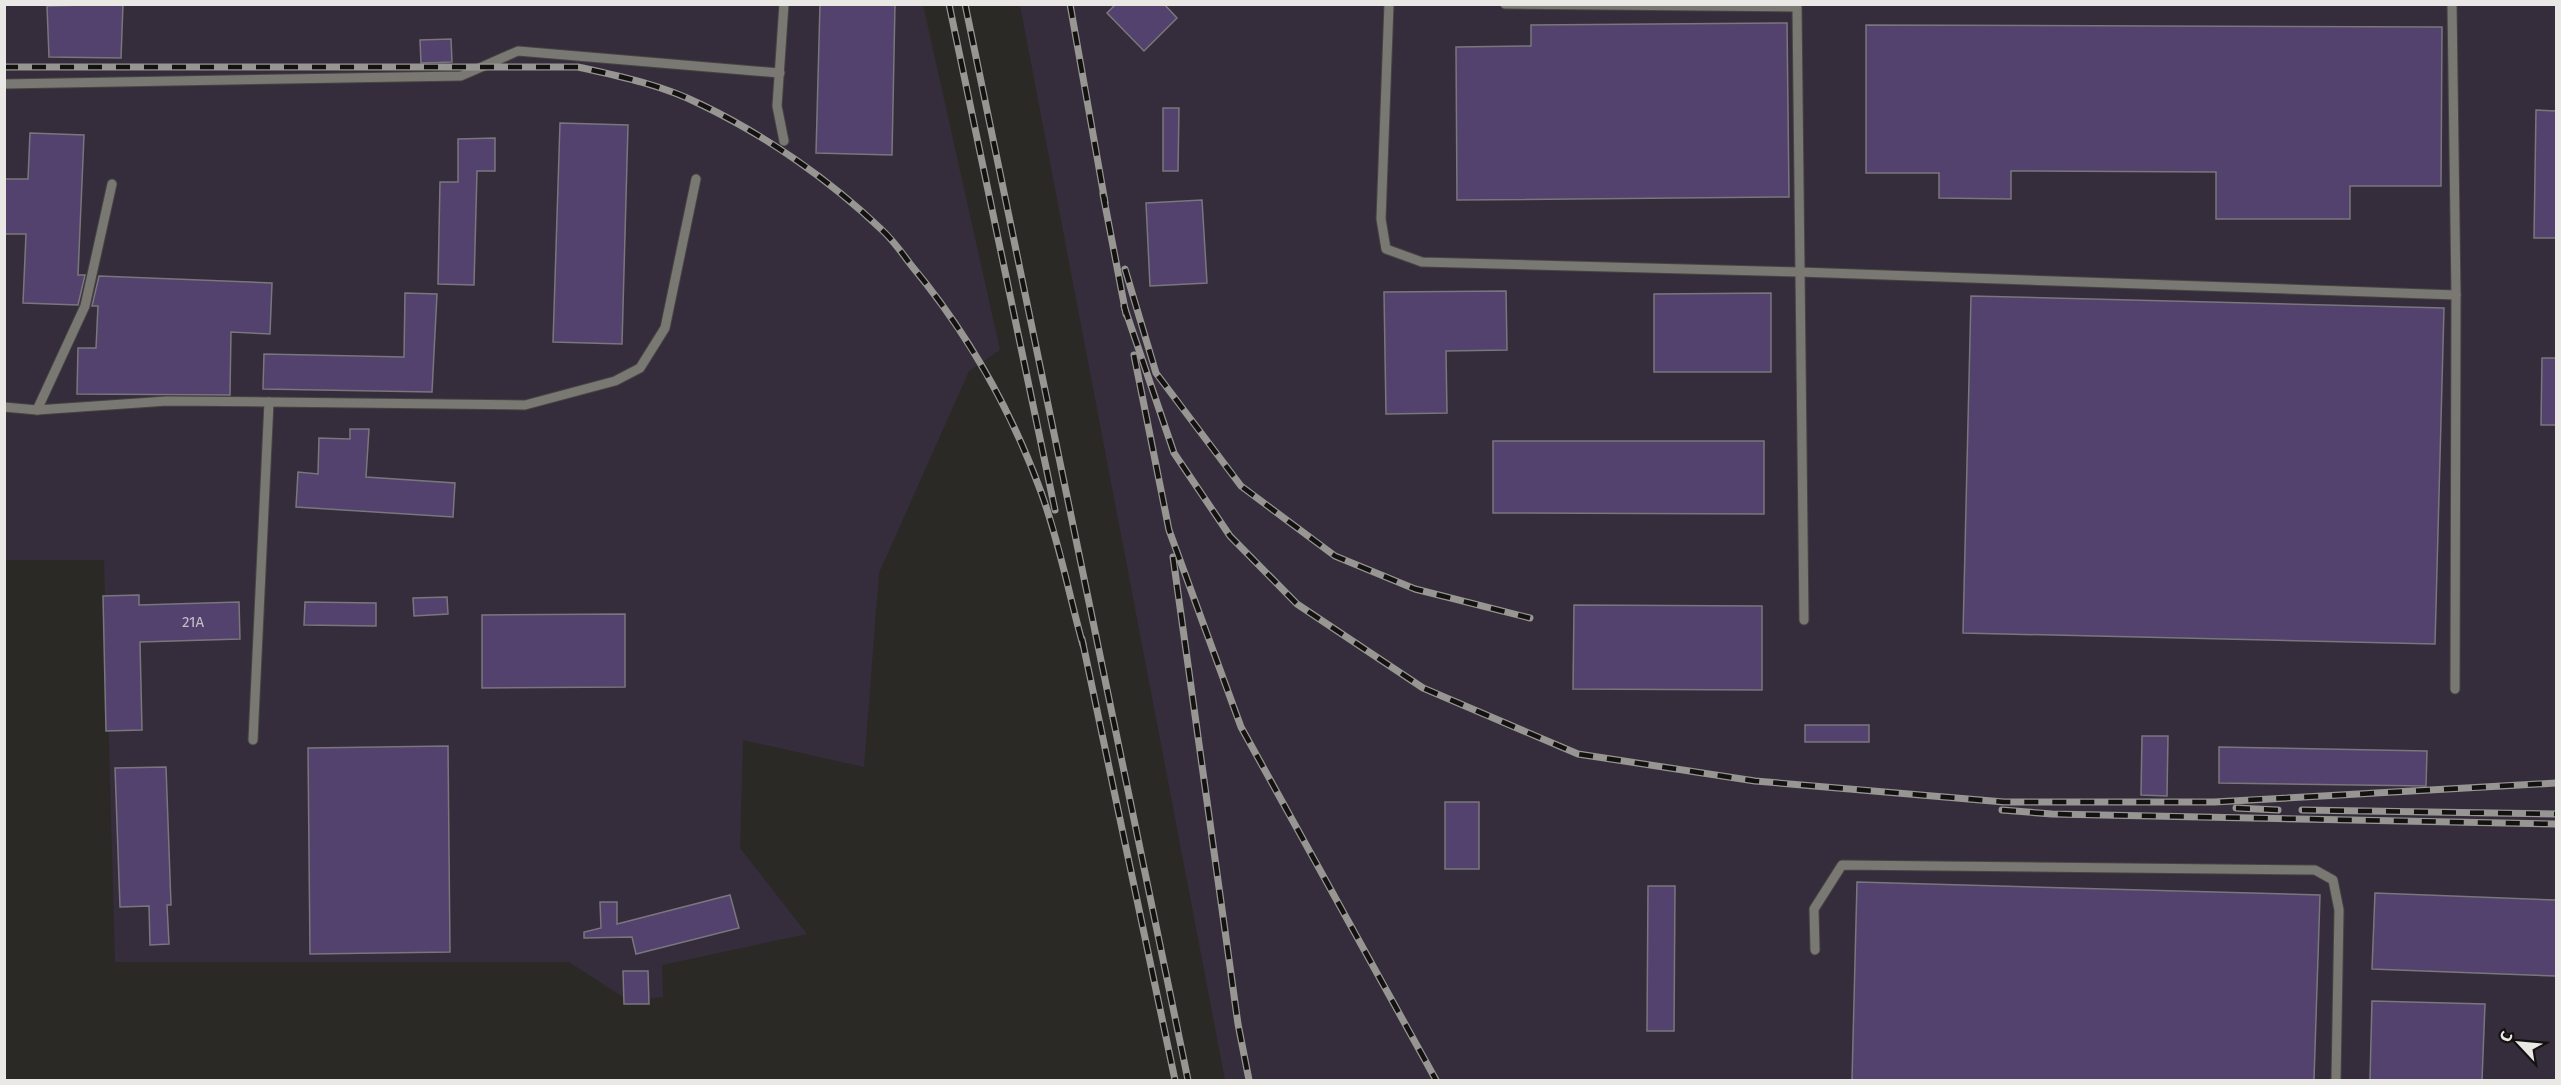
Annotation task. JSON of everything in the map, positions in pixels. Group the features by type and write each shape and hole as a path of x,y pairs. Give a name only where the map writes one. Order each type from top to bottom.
{"lane":[{"path":"784,4 777,106 784,141"},
{"path":"1389,4 1381,219 1386,249 1422,262 1800,272 2456,295"},
{"path":"1505,4 1797,7 1804,620"},
{"path":"2452,4 2456,295 2455,689"},
{"path":"4,84 461,76 518,51 780,73"},
{"path":"4,407 37,410 167,401 525,405 615,381 640,368 664,328 696,179"},
{"path":"37,410 86,306 112,184"},
{"path":"253,740 270,402"},
{"path":"1815,951 1814,909 1842,865 2315,870 2333,880 2339,910 2336,1080"}],"shaded area":[{"path":"4,5 923,5 1000,350 969,371 879,573 864,767 743,740 740,848 807,934 662,965 663,997 629,1001 569,962 115,962 104,560 5,560"},
{"path":"1020,5 2556,5 2556,1080 1225,1080"}],"building":[{"path":"123,4 121,58 49,57 47,6"},
{"path":"820,4 895,4 892,155 816,153"},
{"path":"1116,4 1164,4 1177,18 1144,51 1107,13"},
{"path":"1787,23 1789,197 1457,200 1456,47 1531,46 1531,25"},
{"path":"1866,25 2442,27 2441,186 2350,186 2350,219 2216,219 2216,172 2011,171 2011,199 1939,198 1939,173 1866,173"},
{"path":"451,39 452,62 421,63 420,40"},
{"path":"1163,108 1179,108 1178,171 1163,171"},
{"path":"2536,110 2556,111 2556,238 2534,238"},
{"path":"560,123 628,125 622,344 553,342"},
{"path":"30,133 84,135 78,275 85,275 78,305 23,303 26,234 4,234 4,179 28,179"},
{"path":"495,138 495,171 477,171 474,285 438,284 440,182 458,182 458,139"},
{"path":"1202,200 1207,283 1150,286 1146,203"},
{"path":"99,276 272,283 270,334 231,332 230,395 77,394 78,348 96,348 98,306 92,306"},
{"path":"1506,291 1507,350 1446,351 1447,413 1386,414 1384,292"},
{"path":"405,293 437,294 432,392 263,389 264,354 404,357"},
{"path":"1771,293 1771,372 1654,372 1654,294"},
{"path":"1971,296 2444,308 2435,644 1963,633"},
{"path":"2542,358 2556,358 2556,425 2541,425"},
{"path":"350,429 369,429 366,477 455,483 453,517 296,507 298,472 318,474 319,438 350,439"},
{"path":"1493,441 1764,441 1764,514 1493,513"},
{"path":"139,595 139,605 239,602 240,639 140,642 142,730 106,731 103,596"},
{"path":"447,597 448,614 414,616 413,598"},
{"path":"305,602 376,603 376,626 304,625"},
{"path":"1574,605 1762,606 1762,690 1573,689"},
{"path":"625,614 625,687 482,688 482,615"},
{"path":"1805,725 1869,725 1869,742 1805,742"},
{"path":"2142,736 2168,736 2167,796 2141,795"},
{"path":"448,746 450,952 310,954 308,748"},
{"path":"2219,747 2427,751 2426,786 2219,783"},
{"path":"166,767 171,905 167,905 169,944 150,945 149,906 120,907 115,768"},
{"path":"1445,802 1479,802 1479,869 1445,869"},
{"path":"1857,882 2320,895 2314,1080 1852,1080"},
{"path":"1648,886 1675,886 1674,1031 1647,1031"},
{"path":"2375,893 2556,900 2556,976 2372,969"},
{"path":"730,895 739,928 636,954 632,937 584,938 584,932 601,928 600,902 617,902 617,924"},
{"path":"623,971 648,971 649,1004 624,1004"},
{"path":"2372,1001 2485,1004 2482,1080 2370,1080"}],"railway":[{"path":"949,4 1055,510"},
{"path":"965,4 1188,1080"},
{"path":"1070,4 1105,202"},
{"path":"4,67 578,67 656,86 686,97 724,116 796,160 862,212 894,242 951,317 986,373 1029,461 1053,530 1083,645"},
{"path":"1103,194 1126,314"},
{"path":"1125,269 1156,373 1241,486 1335,556 1415,589 1530,618"},
{"path":"1124,306 1174,453 1230,536 1297,604 1423,688 1578,754 1755,781 2004,802 2214,802 2556,783"},
{"path":"1134,355 1169,530 1241,727 1436,1080"},
{"path":"1173,557 1238,1024 1249,1080"},
{"path":"1082,639 1175,1080"},
{"path":"2236,808 2278,810"},
{"path":"2002,810 2052,814 2556,824"},
{"path":"2302,810 2556,814"}]}
